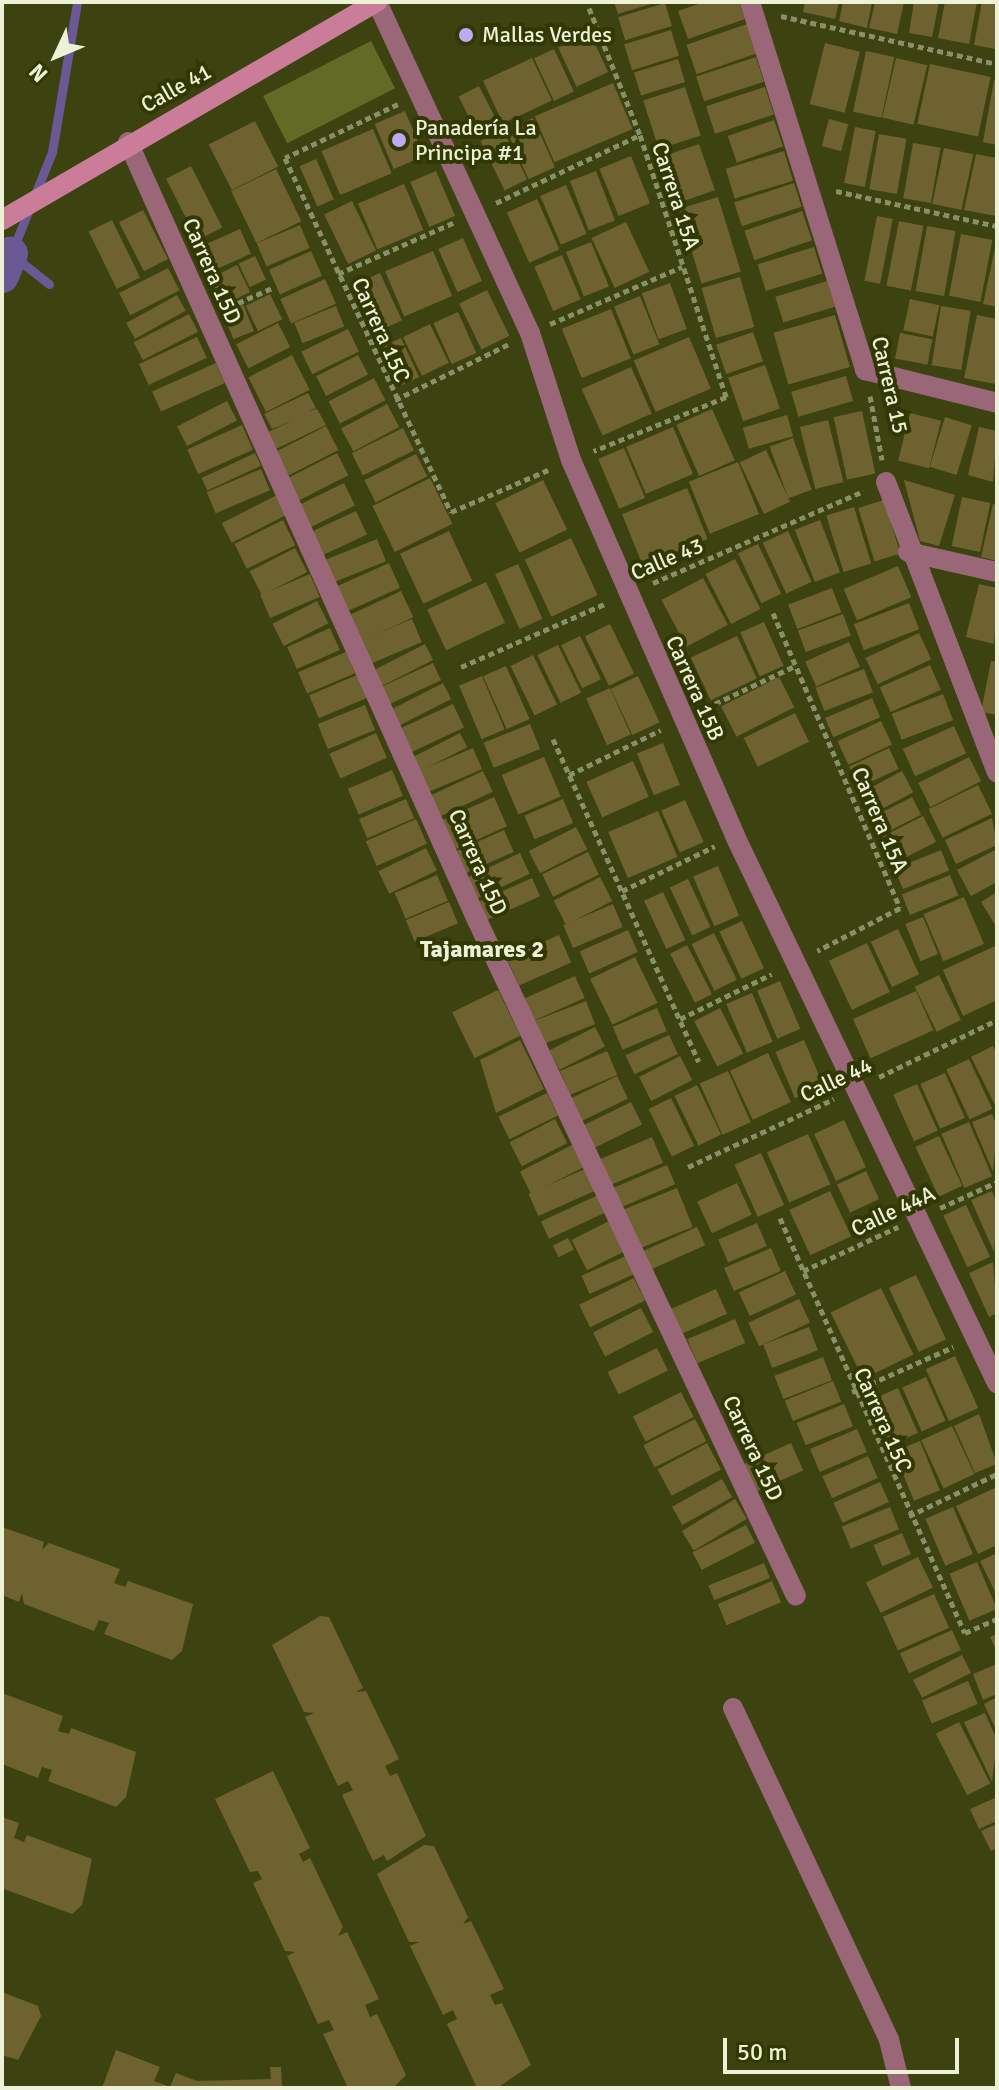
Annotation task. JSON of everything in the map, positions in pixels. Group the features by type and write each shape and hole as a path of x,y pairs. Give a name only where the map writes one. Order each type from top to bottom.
{"main road":[{"name":"Calle 41","path":"2,220 81,169 377,2"}],"street":[{"name":"Carrera 15B","path":"377,2 530,333 571,460 735,836 997,1383"},
{"name":"Carrera 15","path":"752,6 811,186 865,370"},
{"name":"Carrera 15D","path":"128,142 477,920 796,1596"},
{"path":"865,370 997,403"},
{"path":"886,482 908,552 987,731 997,773"},
{"path":"908,552 997,572"},
{"path":"733,1708 889,2040 901,2088"}],"path":[{"path":"752,6 997,64"},
{"name":"Carrera 15A","path":"589,8 640,135 726,397"},
{"name":"Carrera 15C","path":"421,92 285,158 451,512"},
{"path":"811,186 997,226"},
{"path":"206,317 272,288"},
{"name":"Carrera 15","path":"865,370 886,482"},
{"name":"Calle 43","path":"461,667 886,482"},
{"name":"Carrera 15A","path":"773,613 900,908"},
{"path":"569,775 795,666"},
{"path":"553,739 699,1062"},
{"path":"622,891 735,836"},
{"name":"Calle 44","path":"688,1167 997,1020"},
{"name":"Calle 44A","path":"803,1271 997,1182"},
{"name":"Carrera 15C","path":"780,1218 852,1392 965,1633 997,1619"},
{"path":"852,1392 975,1337"},
{"path":"909,1516 997,1474"}],"green space":[{"path":"371,41 395,88 287,143 263,96"}],"building":[{"path":"614,2 653,2 654,3 618,14"},
{"path":"704,2 739,2 745,19 688,39 678,11"},
{"path":"805,2 839,2 835,19 803,12"},
{"path":"843,2 872,2 867,28 839,21"},
{"path":"875,2 904,2 897,34 869,28"},
{"path":"914,2 939,2 932,37 909,33"},
{"path":"945,2 977,2 969,44 938,38"},
{"path":"982,2 997,2 995,49 974,45"},
{"path":"665,3 672,26 625,40 618,17"},
{"path":"747,24 757,53 697,74 686,45"},
{"path":"671,30 679,56 632,70 624,44"},
{"path":"590,33 608,72 576,87 558,48"},
{"path":"825,43 860,52 845,113 810,104"},
{"path":"554,49 574,92 554,101 534,58"},
{"path":"866,51 894,57 881,118 853,112"},
{"path":"756,57 764,82 704,101 696,76"},
{"path":"532,58 552,101 503,123 483,81"},
{"path":"896,58 927,65 913,125 882,117"},
{"path":"678,59 685,82 641,95 634,72"},
{"path":"930,64 991,77 978,137 917,124"},
{"path":"994,80 997,81 997,145 983,142"},
{"path":"613,83 633,129 554,162 535,116"},
{"path":"479,86 499,125 478,136 459,96"},
{"path":"685,87 701,136 659,149 643,101"},
{"path":"765,87 774,115 715,134 706,106"},
{"name":"Panadería La Principa #1","path":"405,111 424,156 394,169 375,124"},
{"path":"533,118 555,167 528,179 507,130"},
{"path":"829,119 848,124 841,151 822,146"},
{"path":"774,120 783,146 737,162 728,136"},
{"path":"255,121 278,166 232,190 209,145"},
{"path":"855,127 876,131 865,187 844,183"},
{"path":"373,129 392,173 340,195 321,151"},
{"path":"503,130 527,179 505,190 481,141"},
{"path":"879,134 907,139 897,194 869,189"},
{"path":"913,143 941,148 931,203 903,198"},
{"path":"699,144 715,190 677,203 661,157"},
{"path":"944,148 973,154 961,210 932,204"},
{"path":"784,151 793,181 735,198 726,169"},
{"path":"976,154 997,158 996,216 964,210"},
{"path":"631,156 650,203 619,216 599,169"},
{"path":"316,159 334,199 317,207 300,166"},
{"path":"191,166 222,227 197,240 166,179"},
{"path":"276,169 301,221 256,243 231,191"},
{"path":"436,171 455,216 429,227 410,182"},
{"path":"596,171 615,220 589,231 570,181"},
{"path":"794,183 802,207 742,226 734,202"},
{"path":"404,184 424,230 378,250 358,204"},
{"path":"566,185 587,234 561,245 540,196"},
{"path":"718,197 741,272 702,284 679,209"},
{"path":"537,199 559,249 529,263 507,212"},
{"path":"352,201 376,250 348,264 324,215"},
{"path":"143,210 168,259 144,271 119,222"},
{"path":"802,211 812,240 754,260 744,231"},
{"path":"877,216 893,219 880,284 864,281"},
{"path":"112,220 140,278 117,289 89,231"},
{"path":"899,221 924,226 911,291 886,286"},
{"path":"626,222 649,272 615,288 592,238"},
{"path":"300,225 310,248 267,266 257,243"},
{"path":"927,226 956,231 944,296 916,291"},
{"path":"240,229 251,254 207,273 196,249"},
{"path":"961,234 992,240 980,302 949,296"},
{"path":"463,238 482,281 457,292 438,249"},
{"path":"997,239 997,307 983,304"},
{"path":"591,242 609,287 584,297 566,252"},
{"path":"814,247 822,274 766,291 758,264"},
{"path":"311,251 322,276 280,294 269,270"},
{"path":"433,251 452,296 404,316 385,271"},
{"path":"562,255 581,299 553,311 534,267"},
{"path":"255,256 266,280 250,287 239,264"},
{"path":"237,265 250,292 223,305 210,278"},
{"path":"168,268 179,290 130,315 119,293"},
{"path":"380,273 402,320 379,331 357,284"},
{"path":"740,277 754,327 716,338 702,288"},
{"path":"325,279 336,304 291,324 280,299"},
{"path":"827,281 835,307 783,323 775,297"},
{"path":"670,283 687,329 659,339 642,293"},
{"path":"487,290 509,336 481,349 459,304"},
{"path":"270,294 282,319 258,331 246,306"},
{"path":"177,295 186,311 135,339 126,323"},
{"path":"640,296 659,344 634,355 614,306"},
{"path":"910,299 939,305 933,337 903,330"},
{"path":"243,304 254,331 233,339 223,312"},
{"path":"336,306 344,326 303,343 294,323"},
{"path":"941,306 971,311 961,370 932,365"},
{"path":"611,309 631,358 582,378 562,329"},
{"path":"458,312 476,353 452,364 433,323"},
{"path":"189,314 198,332 143,360 134,342"},
{"path":"835,315 850,367 788,385 773,333"},
{"path":"977,315 997,319 995,384 964,378"},
{"path":"278,323 290,347 248,368 236,344"},
{"path":"430,324 449,363 422,376 403,337"},
{"path":"348,329 359,351 312,374 301,352"},
{"path":"753,332 763,361 726,374 716,345"},
{"path":"900,333 932,339 927,365 895,359"},
{"path":"197,337 207,358 149,385 139,364"},
{"path":"689,337 711,389 656,412 634,360"},
{"path":"401,338 419,377 399,386 381,347"},
{"path":"292,355 310,390 266,412 248,377"},
{"path":"358,355 368,375 326,396 316,376"},
{"path":"216,363 225,383 161,412 152,391"},
{"path":"765,365 780,408 743,421 728,378"},
{"path":"631,367 652,414 602,436 582,389"},
{"path":"846,376 853,401 798,417 791,392"},
{"path":"374,378 385,400 340,423 329,401"},
{"path":"308,393 316,408 309,411 317,409 326,425 276,449 268,432 294,420 272,429 264,414"},
{"path":"227,401 237,421 187,446 177,426"},
{"path":"387,404 399,427 353,451 341,428"},
{"path":"712,409 735,460 699,476 676,425"},
{"path":"862,411 875,474 847,480 834,417"},
{"path":"910,413 941,421 929,468 898,461"},
{"path":"787,415 793,436 749,449 743,428"},
{"path":"945,417 972,425 957,475 930,467"},
{"path":"828,420 843,482 815,489 800,427"},
{"path":"242,425 253,450 198,474 187,449"},
{"path":"326,426 338,450 287,476 275,452"},
{"path":"673,427 693,474 646,494 626,447"},
{"path":"979,427 997,431 993,482 968,475"},
{"path":"403,428 414,450 363,475 352,453"},
{"path":"793,438 812,490 788,498 770,447"},
{"path":"624,448 645,498 619,509 598,459"},
{"path":"766,450 790,502 764,514 740,462"},
{"path":"255,453 261,466 207,491 202,478"},
{"path":"337,453 348,475 299,500 288,478"},
{"path":"416,454 427,476 376,503 364,480"},
{"path":"738,462 759,514 710,534 689,482"},
{"path":"261,469 270,490 216,513 207,492"},
{"path":"430,478 452,524 395,552 372,506"},
{"path":"543,480 567,529 519,553 495,503"},
{"path":"904,480 955,495 939,546 920,541"},
{"path":"344,483 355,505 307,529 296,506"},
{"path":"687,488 708,539 643,565 622,514"},
{"path":"277,495 287,515 232,543 222,523"},
{"path":"962,497 990,503 980,552 952,546"},
{"path":"884,500 900,554 875,561 858,508"},
{"path":"993,504 997,505 997,561 981,557"},
{"path":"854,507 871,563 844,572 826,515"},
{"path":"356,511 367,535 320,557 309,533"},
{"path":"283,520 295,545 247,569 234,544"},
{"path":"820,520 840,572 815,582 795,530"},
{"path":"449,531 472,581 423,604 400,554"},
{"path":"788,531 812,582 786,594 763,543"},
{"path":"571,538 598,595 551,617 525,560"},
{"path":"377,539 386,561 332,583 323,561"},
{"path":"758,544 781,594 761,603 738,553"},
{"path":"295,548 307,572 262,595 250,571"},
{"path":"735,559 760,609 731,624 706,574"},
{"path":"389,563 400,588 346,612 335,587"},
{"path":"518,564 542,619 520,629 495,574"},
{"path":"898,566 911,597 857,620 844,589"},
{"path":"310,574 320,597 270,618 260,595"},
{"path":"703,578 728,625 686,647 662,600"},
{"path":"486,582 505,623 446,650 427,609"},
{"path":"979,584 997,588 994,644 966,637"},
{"path":"832,588 841,612 797,629 788,605"},
{"path":"401,591 413,617 360,642 348,616"},
{"path":"317,601 328,623 284,646 272,624"},
{"path":"909,603 919,629 864,650 854,624"},
{"path":"843,614 851,636 806,652 798,630"},
{"path":"412,619 422,642 368,665 359,642"},
{"path":"764,622 784,666 760,676 740,633"},
{"path":"610,624 634,673 609,686 585,636"},
{"path":"330,628 340,650 297,669 287,647"},
{"path":"919,633 931,659 878,684 866,658"},
{"path":"580,636 601,679 582,688 561,645"},
{"path":"737,636 757,679 711,700 691,658"},
{"path":"849,642 860,667 816,686 805,662"},
{"path":"425,644 433,660 380,687 372,671"},
{"path":"558,645 581,693 561,703 537,655"},
{"path":"346,652 355,673 307,693 298,672"},
{"path":"533,655 557,704 535,715 511,666"},
{"path":"991,661 997,662 997,715 981,712"},
{"path":"433,663 441,680 387,706 379,688"},
{"path":"930,665 941,690 891,712 880,687"},
{"path":"506,666 530,719 507,729 483,676"},
{"path":"864,669 873,692 824,711 815,688"},
{"path":"357,675 367,698 319,718 309,695"},
{"path":"482,676 505,729 482,739 459,686"},
{"path":"638,676 660,722 632,735 611,689"},
{"path":"779,677 794,707 737,737 721,707"},
{"path":"443,683 451,699 397,727 389,711"},
{"path":"610,688 631,735 607,745 586,699"},
{"path":"943,694 953,720 902,740 892,714"},
{"path":"872,698 880,717 833,737 825,718"},
{"path":"453,704 464,728 410,753 399,729"},
{"path":"365,705 375,730 328,749 318,724"},
{"path":"795,713 809,742 758,767 744,738"},
{"path":"881,721 892,745 848,765 837,741"},
{"path":"530,724 540,749 494,768 484,743"},
{"path":"954,726 966,753 915,776 903,749"},
{"path":"376,733 387,758 340,778 329,754"},
{"path":"460,733 467,747 419,772 412,758"},
{"path":"663,743 680,785 654,795 637,753"},
{"path":"473,748 482,769 425,793 416,772"},
{"path":"889,748 899,769 859,787 849,767"},
{"path":"544,757 561,797 518,815 502,775"},
{"path":"969,757 981,781 930,807 918,783"},
{"path":"633,761 649,797 602,817 586,782"},
{"path":"392,770 403,796 359,815 348,789"},
{"path":"483,771 493,792 438,817 429,796"},
{"path":"902,771 913,792 868,816 857,795"},
{"path":"978,785 992,814 943,838 929,809"},
{"path":"494,797 507,826 452,851 439,821"},
{"path":"912,797 921,815 878,837 869,819"},
{"path":"406,799 414,818 367,838 359,819"},
{"path":"563,799 573,823 534,839 524,815"},
{"path":"685,800 704,842 680,853 661,811"},
{"path":"658,811 678,857 628,878 608,832"},
{"path":"923,816 936,842 893,864 880,838"},
{"path":"992,818 997,845 956,864 945,840"},
{"path":"416,819 427,844 377,866 366,841"},
{"path":"576,827 587,849 540,873 529,851"},
{"path":"504,830 514,852 463,875 453,853"},
{"path":"426,848 437,870 389,894 378,871"},
{"path":"997,849 997,882 971,896 957,870"},
{"path":"941,850 949,870 903,889 895,869"},
{"path":"588,852 599,874 553,897 542,874"},
{"path":"520,853 530,874 475,899 466,878"},
{"path":"718,866 739,916 714,926 693,877"},
{"path":"437,875 448,901 406,919 395,893"},
{"path":"950,875 958,895 910,915 902,894"},
{"path":"600,877 612,901 566,925 554,901"},
{"path":"532,878 540,896 485,921 477,902"},
{"path":"688,879 710,927 692,935 670,887"},
{"path":"663,892 685,940 666,949 644,901"},
{"path":"997,892 997,928 981,902"},
{"path":"964,897 984,944 943,961 923,914"},
{"path":"449,902 458,923 415,942 406,920"},
{"path":"613,904 623,927 573,948 563,925"},
{"path":"923,917 938,954 920,961 905,924"},
{"path":"742,921 764,968 741,979 719,932"},
{"path":"898,929 919,974 892,987 871,942"},
{"path":"628,930 638,952 589,973 580,952"},
{"path":"714,933 737,980 714,991 692,944"},
{"path":"559,935 571,962 519,986 507,958"},
{"path":"867,943 890,992 852,1010 829,961"},
{"path":"687,945 712,994 695,1003 670,954"},
{"path":"995,946 997,1000 963,1016 943,970"},
{"path":"635,957 657,1003 612,1025 590,979"},
{"path":"939,975 961,1020 937,1032 915,987"},
{"path":"575,976 585,998 535,1020 525,998"},
{"path":"780,981 800,1029 777,1039 757,991"},
{"path":"498,990 520,1036 475,1058 452,1012"},
{"path":"916,991 933,1030 870,1058 853,1019"},
{"path":"752,993 773,1042 747,1053 726,1004"},
{"path":"586,1001 595,1024 545,1044 536,1020"},
{"path":"657,1008 667,1031 623,1050 613,1027"},
{"path":"720,1008 743,1053 717,1067 694,1021"},
{"path":"595,1027 605,1047 560,1070 550,1050"},
{"path":"669,1035 678,1054 634,1074 625,1055"},
{"path":"520,1040 544,1089 496,1113 480,1060"},
{"path":"804,1040 824,1086 795,1098 775,1052"},
{"path":"993,1046 997,1054 997,1109 971,1057"},
{"path":"607,1051 617,1075 570,1095 560,1071"},
{"path":"768,1053 791,1102 753,1120 730,1071"},
{"path":"680,1056 692,1080 651,1101 639,1077"},
{"path":"969,1059 992,1109 970,1119 946,1070"},
{"path":"728,1071 751,1122 722,1135 700,1084"},
{"path":"945,1073 965,1118 940,1129 920,1084"},
{"path":"617,1076 628,1098 581,1121 570,1099"},
{"path":"917,1084 938,1131 914,1141 893,1095"},
{"path":"697,1085 721,1134 699,1145 675,1096"},
{"path":"547,1093 558,1115 509,1139 498,1117"},
{"path":"671,1098 694,1146 672,1157 649,1109"},
{"path":"631,1102 642,1124 593,1148 582,1126"},
{"path":"992,1114 997,1126 993,1172 972,1122"},
{"path":"555,1119 567,1143 522,1166 510,1142"},
{"path":"844,1120 866,1167 836,1181 814,1134"},
{"path":"969,1122 992,1176 964,1188 941,1134"},
{"path":"808,1134 830,1184 789,1203 767,1152"},
{"path":"939,1136 962,1186 939,1197 915,1147"},
{"path":"652,1137 663,1163 610,1185 599,1160"},
{"path":"576,1143 587,1165 531,1194 520,1172"},
{"path":"761,1153 784,1205 758,1217 735,1165"},
{"path":"667,1165 675,1184 622,1207 614,1188"},
{"path":"587,1168 597,1190 538,1216 529,1194"},
{"path":"866,1171 879,1199 850,1213 837,1185"},
{"path":"737,1183 752,1215 712,1233 697,1202"},
{"path":"677,1188 693,1227 638,1249 622,1210"},
{"path":"830,1191 851,1236 810,1255 789,1210"},
{"path":"992,1191 997,1203 994,1252 971,1200"},
{"path":"598,1195 606,1212 549,1239 541,1222"},
{"path":"966,1205 990,1257 967,1267 943,1216"},
{"path":"609,1221 624,1251 587,1270 572,1240"},
{"path":"757,1223 767,1246 728,1262 718,1239"},
{"path":"697,1227 705,1245 648,1270 640,1252"},
{"path":"568,1238 574,1250 559,1257 553,1246"},
{"path":"771,1248 781,1271 734,1291 724,1268"},
{"path":"628,1255 636,1273 590,1294 581,1276"},
{"path":"993,1262 997,1313 989,1317 969,1273"},
{"path":"785,1271 796,1295 750,1316 739,1293"},
{"path":"916,1275 946,1339 919,1352 889,1288"},
{"path":"634,1278 645,1300 590,1327 579,1305"},
{"path":"881,1288 913,1355 863,1379 831,1313"},
{"path":"716,1289 727,1314 681,1334 670,1309"},
{"path":"799,1299 810,1323 759,1346 748,1323"},
{"path":"641,1308 653,1332 605,1357 593,1333"},
{"path":"735,1319 745,1343 697,1363 687,1339"},
{"path":"809,1327 818,1350 772,1368 763,1345"},
{"path":"657,1348 668,1370 619,1395 608,1372"},
{"path":"955,1356 978,1408 949,1421 926,1369"},
{"path":"823,1357 832,1380 783,1399 774,1376"},
{"path":"926,1377 946,1421 922,1431 902,1388"},
{"path":"833,1381 841,1401 793,1421 785,1400"},
{"path":"898,1388 918,1433 891,1445 871,1400"},
{"path":"681,1392 694,1417 646,1441 633,1417"},
{"path":"844,1404 853,1426 806,1445 797,1423"},
{"path":"979,1414 997,1464 975,1473 954,1426"},
{"path":"695,1419 706,1441 655,1468 643,1445"},
{"path":"952,1426 974,1474 944,1488 921,1440"},
{"path":"857,1429 867,1452 820,1472 810,1449"},
{"path":"920,1441 940,1490 914,1501 894,1451"},
{"path":"707,1443 721,1469 672,1496 658,1469"},
{"path":"791,1443 803,1470 756,1492 743,1464"},
{"path":"868,1456 878,1478 832,1498 822,1476"},
{"path":"722,1479 732,1497 682,1525 672,1507"},
{"path":"880,1482 889,1502 842,1523 833,1503"},
{"path":"997,1487 997,1545 978,1554 956,1506"},
{"path":"735,1499 747,1519 694,1551 682,1531"},
{"path":"890,1507 899,1529 851,1549 842,1526"},
{"path":"953,1507 973,1554 945,1566 925,1519"},
{"path":"746,1525 755,1543 702,1570 693,1552"},
{"path":"2,1527 44,1542 42,1550 49,1543 120,1569 114,1583 125,1587 128,1581 193,1604 182,1651 172,1660 104,1634 109,1623 99,1620 94,1631 24,1604 22,1593 19,1602 2,1595"},
{"path":"902,1533 911,1554 882,1566 873,1545"},
{"path":"997,1553 997,1596 980,1561"},
{"path":"918,1557 933,1588 881,1613 866,1582"},
{"path":"977,1562 997,1609 969,1621 949,1574"},
{"path":"764,1563 770,1578 714,1600 708,1585"},
{"path":"772,1581 781,1602 727,1625 718,1604"},
{"path":"934,1594 949,1628 898,1651 883,1617"},
{"path":"320,1616 329,1617 363,1688 356,1692 366,1691 399,1759 385,1766 390,1776 397,1773 426,1836 387,1861 384,1855 373,1861 342,1795 353,1790 348,1781 338,1786 305,1717 314,1713 304,1712 272,1645"},
{"path":"952,1630 961,1650 909,1673 900,1653"},
{"path":"997,1634 997,1652 990,1637"},
{"path":"962,1655 971,1673 922,1698 913,1680"},
{"path":"997,1664 997,1694 983,1700 973,1674"},
{"path":"968,1681 978,1704 932,1724 922,1701"},
{"path":"2,1693 63,1716 58,1731 69,1734 71,1728 136,1752 126,1797 116,1807 48,1781 52,1770 42,1767 38,1778 2,1764"},
{"path":"997,1697 997,1732 984,1704"},
{"path":"985,1713 997,1740 992,1782 964,1722"},
{"path":"959,1722 990,1783 967,1795 936,1734"},
{"path":"273,1771 310,1848 299,1854 303,1862 310,1858 343,1927 338,1936 347,1932 379,1999 365,2005 370,2017 377,2014 406,2075 393,2088 348,2088 323,2034 334,2030 329,2020 318,2024 287,1956 295,1952 285,1951 253,1883 262,1879 258,1871 250,1872 215,1799"},
{"path":"997,1797 997,1821 979,1829 970,1809"},
{"path":"2,1817 19,1823 14,1838 24,1842 27,1835 92,1859 82,1905 72,1914 4,1889"},
{"path":"997,1824 997,1848 991,1851 981,1831"},
{"path":"424,1845 434,1846 468,1917 463,1924 471,1921 504,1989 490,1995 495,2005 502,2003 531,2065 497,2088 477,2088 447,2024 457,2019 453,2010 443,2015 410,1946 419,1942 409,1942 377,1874"},
{"path":"2,1992 38,2006 41,2016 18,2060 2,2055"},
{"path":"116,2050 160,2067 154,2081 170,2087 176,2073 197,2081 271,2079 270,2067 281,2067 282,2088 102,2088"}],"waterway":[{"path":"49,284 11,254 52,152 77,2"},
{"path":"2,276 11,254"}],"place":[{"name":"Mallas Verdes","path":"466,35"},
{"name":"Panadería La Principa #1","path":"399,140"}],"district":[{"name":"Tajamares 2","path":"482,950"}]}
